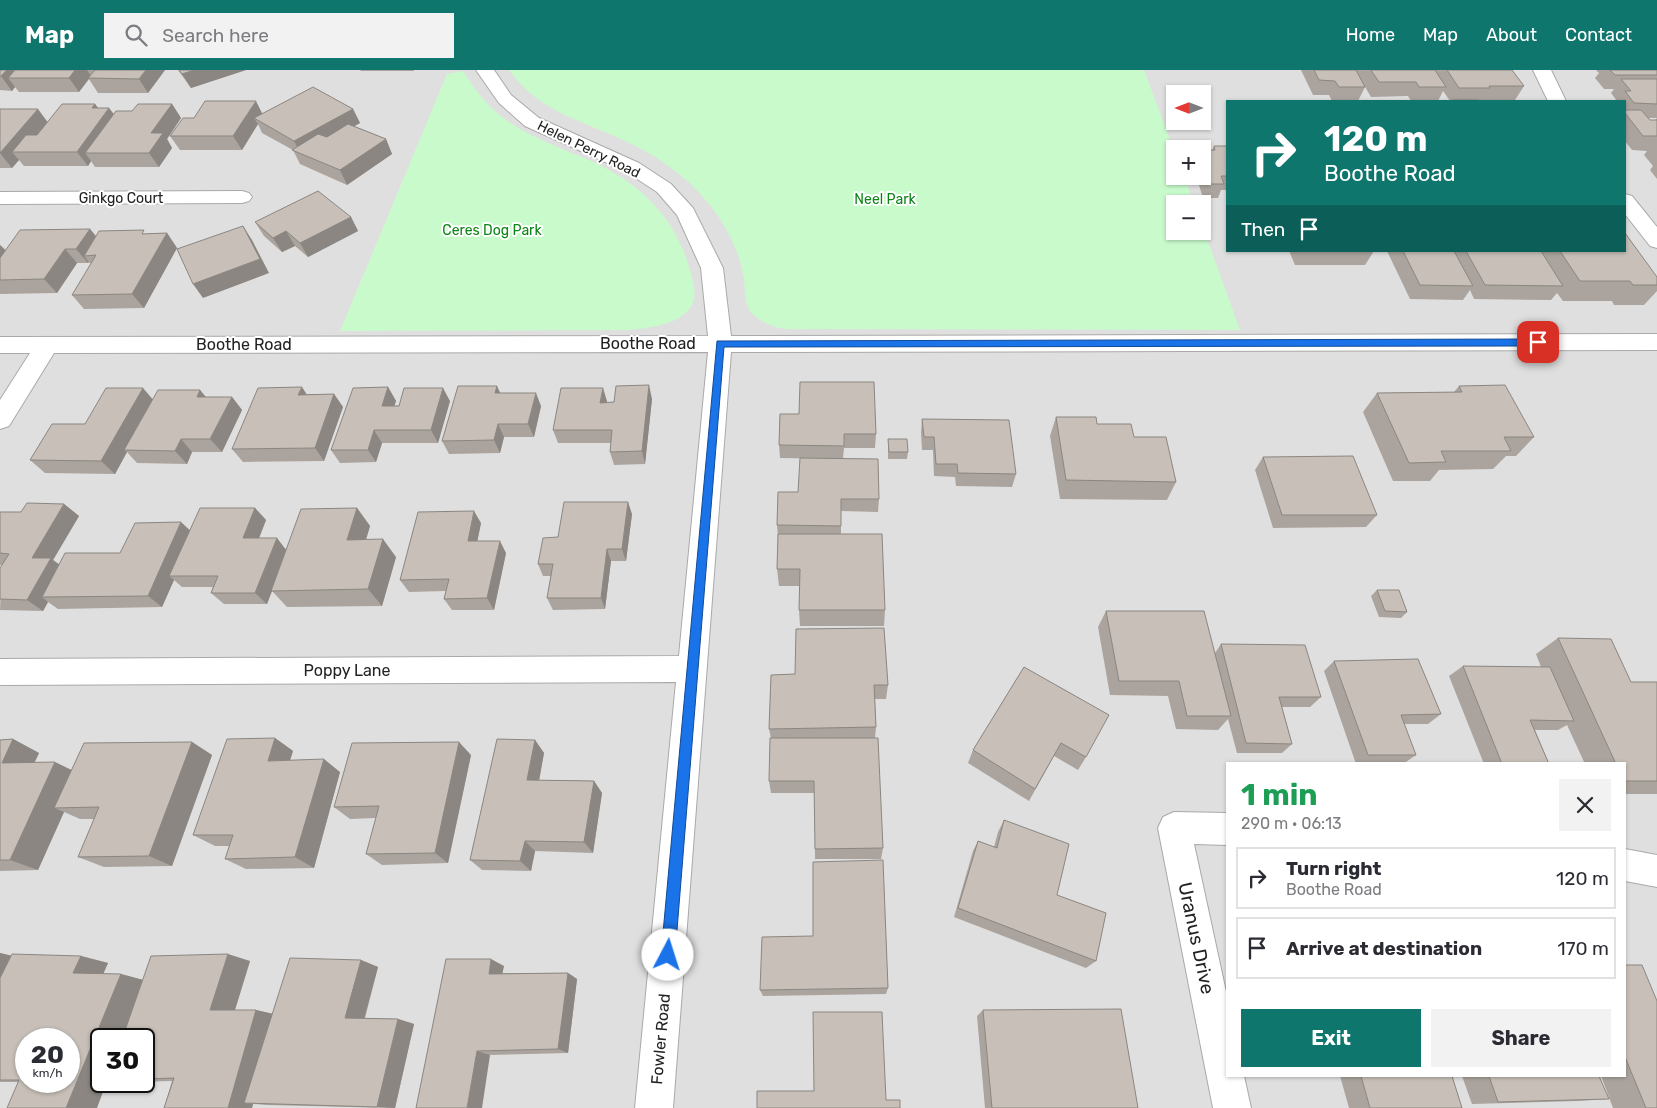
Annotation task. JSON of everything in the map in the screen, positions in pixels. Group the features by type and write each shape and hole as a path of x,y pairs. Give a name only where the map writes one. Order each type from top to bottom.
{"street":[{"name":"Helen Perry Road","path":"485,70 505,99 532,122 632,168 664,188 686,213 712,268 720,343"},
{"path":"1542,70 1557,100"},
{"name":"Ginkgo Court","path":"0,198 242,197"},
{"path":"1630,207 1657,214"},
{"path":"1630,207 1657,241"},
{"name":"Boothe Road","path":"0,345 1657,342"},
{"name":"Fowler Road","path":"654,1108 720,343"},
{"path":"0,420 48,344"},
{"name":"Poppy Lane","path":"0,672 693,669"},
{"name":"Uranus Drive","path":"1226,829 1174,828 1232,1108"},
{"path":"1626,865 1657,871"}],"shaded area":[{"path":"0,70 1657,70 1657,1108 0,1108"}],"green space":[{"name":"Neel Park","path":"509,70 1144,70 1170,140 1166,140 1166,185 1187,185 1191,195 1166,195 1166,240 1207,240 1240,330 787,329 772,326 757,318 750,311 746,303 741,264 733,243 717,214 695,188 668,165 648,153 548,106 521,84"},
{"name":"Ceres Dog Park","path":"463,71 484,100 504,119 531,135 611,171 646,196 672,227 689,266 694,288 694,299 690,309 682,316 662,325 629,330 340,331 447,74"}],"building":[{"path":"0,70 7,70 0,76"},
{"path":"15,70 75,70 69,78 8,78"},
{"path":"95,70 146,70 139,79 88,78"},
{"path":"179,70 194,70 182,74"},
{"path":"1314,70 1356,70 1365,87 1339,87 1335,81 1319,80"},
{"path":"1371,70 1435,70 1446,87 1419,87 1416,82 1379,82"},
{"path":"1447,70 1512,70 1524,86 1459,88"},
{"path":"1610,70 1657,70 1657,75 1615,75"},
{"path":"1621,79 1657,79 1657,104 1634,103 1625,91 1631,91"},
{"path":"313,87 353,109 294,141 254,118"},
{"path":"205,101 256,101 233,136 170,136 183,118 194,118"},
{"path":"62,104 95,104 92,108 109,108 77,152 12,152 26,135 37,135"},
{"path":"138,104 172,104 151,133 163,133 149,153 85,153 116,111 132,111"},
{"path":"0,109 38,109 0,153"},
{"path":"1626,110 1641,110 1650,120 1657,120 1657,136 1643,136 1626,114"},
{"path":"348,124 386,139 340,170 292,150 318,134 327,137"},
{"path":"1214,146 1226,146 1226,176 1221,176 1224,184 1211,184 1211,150 1215,150"},
{"path":"318,191 351,217 300,243 286,231 273,238 255,222"},
{"path":"243,226 260,259 193,284 177,249"},
{"path":"90,229 76,249 65,249 44,279 0,280 0,258 20,230"},
{"path":"144,230 142,234 167,233 132,294 72,295 96,255 84,256 99,231"},
{"path":"1626,234 1657,277 1657,285 1633,285 1630,281 1580,281 1561,252 1626,252"},
{"path":"1404,252 1455,252 1473,286 1420,285"},
{"path":"1467,252 1542,252 1563,286 1485,285"},
{"path":"800,382 874,382 876,434 844,434 844,446 779,445 780,414 799,414"},
{"path":"649,385 642,451 610,452 612,430 553,430 561,388 603,388 600,403 614,402 616,386"},
{"path":"1505,385 1534,437 1504,437 1511,451 1441,451 1446,462 1409,463 1377,393 1462,392 1459,386"},
{"path":"458,386 497,386 495,393 536,393 528,424 498,424 494,440 442,441"},
{"path":"302,387 298,395 334,394 315,448 232,449 258,388"},
{"path":"388,387 382,406 399,406 404,388 443,388 431,430 374,430 368,450 331,450 353,388"},
{"path":"106,388 143,388 101,461 30,460 52,424 85,424"},
{"path":"158,390 200,390 197,397 232,397 210,439 181,439 175,451 124,450"},
{"path":"1056,417 1096,417 1097,424 1131,424 1134,437 1166,437 1176,482 1066,480"},
{"path":"922,419 1009,420 1016,474 958,473 957,464 936,464 934,437 924,437"},
{"path":"888,439 907,439 908,452 889,452"},
{"path":"1353,456 1377,515 1282,515 1263,457"},
{"path":"800,458 878,459 879,499 841,499 841,526 777,525 778,492 798,492"},
{"path":"564,502 628,502 622,549 607,549 601,598 547,598 553,564 538,564 543,538 558,537"},
{"path":"27,503 64,504 32,558 51,558 27,600 0,599 0,568 9,554 0,553 0,512 21,512"},
{"path":"200,508 255,508 243,538 277,538 255,593 211,593 218,576 169,576"},
{"path":"357,508 347,540 383,539 368,589 271,591 301,509"},
{"path":"474,511 468,541 500,541 487,598 444,599 449,579 400,580 418,512"},
{"path":"181,522 148,596 42,597 65,553 120,553 135,523"},
{"path":"778,534 882,534 885,610 799,610 800,569 777,569"},
{"path":"1377,590 1399,590 1407,612 1385,611"},
{"path":"1106,611 1204,611 1231,716 1187,716 1179,681 1119,681"},
{"path":"884,628 888,685 874,685 876,727 769,729 771,675 795,674 796,629"},
{"path":"1558,638 1611,639 1631,682 1657,682 1657,781 1626,781 1626,762 1615,762"},
{"path":"1221,644 1305,645 1321,697 1279,697 1292,744 1246,743"},
{"path":"1418,659 1441,714 1401,715 1416,755 1368,755 1334,661"},
{"path":"1463,666 1550,667 1574,721 1530,720 1548,762 1501,762"},
{"path":"1024,667 1109,715 1086,757 1061,743 1035,789 973,750"},
{"path":"275,738 268,761 324,759 295,857 225,859 233,835 193,835 227,739"},
{"path":"770,738 878,738 883,848 815,849 814,781 769,781"},
{"path":"13,739 2,763 55,762 10,860 0,860 0,740"},
{"path":"497,739 535,740 527,780 594,781 584,842 525,841 520,861 470,860"},
{"path":"192,742 149,856 78,857 99,807 54,808 84,743"},
{"path":"459,742 435,853 366,854 379,806 334,807 352,743"},
{"path":"1004,820 1069,844 1057,895 1106,913 1096,961 958,908 978,841 997,848"},
{"path":"883,860 888,988 760,990 762,937 813,936 813,862"},
{"path":"12,954 81,956 73,973 121,974 99,1028 90,1028 90,1050 80,1074 80,1028 15,1028 15,1080 0,1080 0,978"},
{"path":"228,954 210,1010 256,1010 228,1108 164,1108 174,1078 155,1079 155,1028 126,1028 151,956"},
{"path":"290,958 361,960 345,1018 398,1019 377,1107 244,1103"},
{"path":"446,959 491,959 489,974 568,973 558,1049 477,1051 467,1108 416,1108"},
{"path":"1626,965 1642,965 1657,1001 1657,1108 1646,1108 1626,1059"},
{"path":"1121,1009 1138,1108 992,1108 983,1010"},
{"path":"813,1012 882,1012 886,1100 900,1100 900,1108 757,1108 757,1091 814,1091"},
{"path":"1361,1077 1452,1077 1462,1108 1370,1108"},
{"path":"1489,1077 1599,1077 1609,1099 1498,1102"},
{"path":"15,1089 15,1093 72,1093 66,1108 7,1108"}],"route":[{"path":"668,955 720,343 1538,342"}]}
